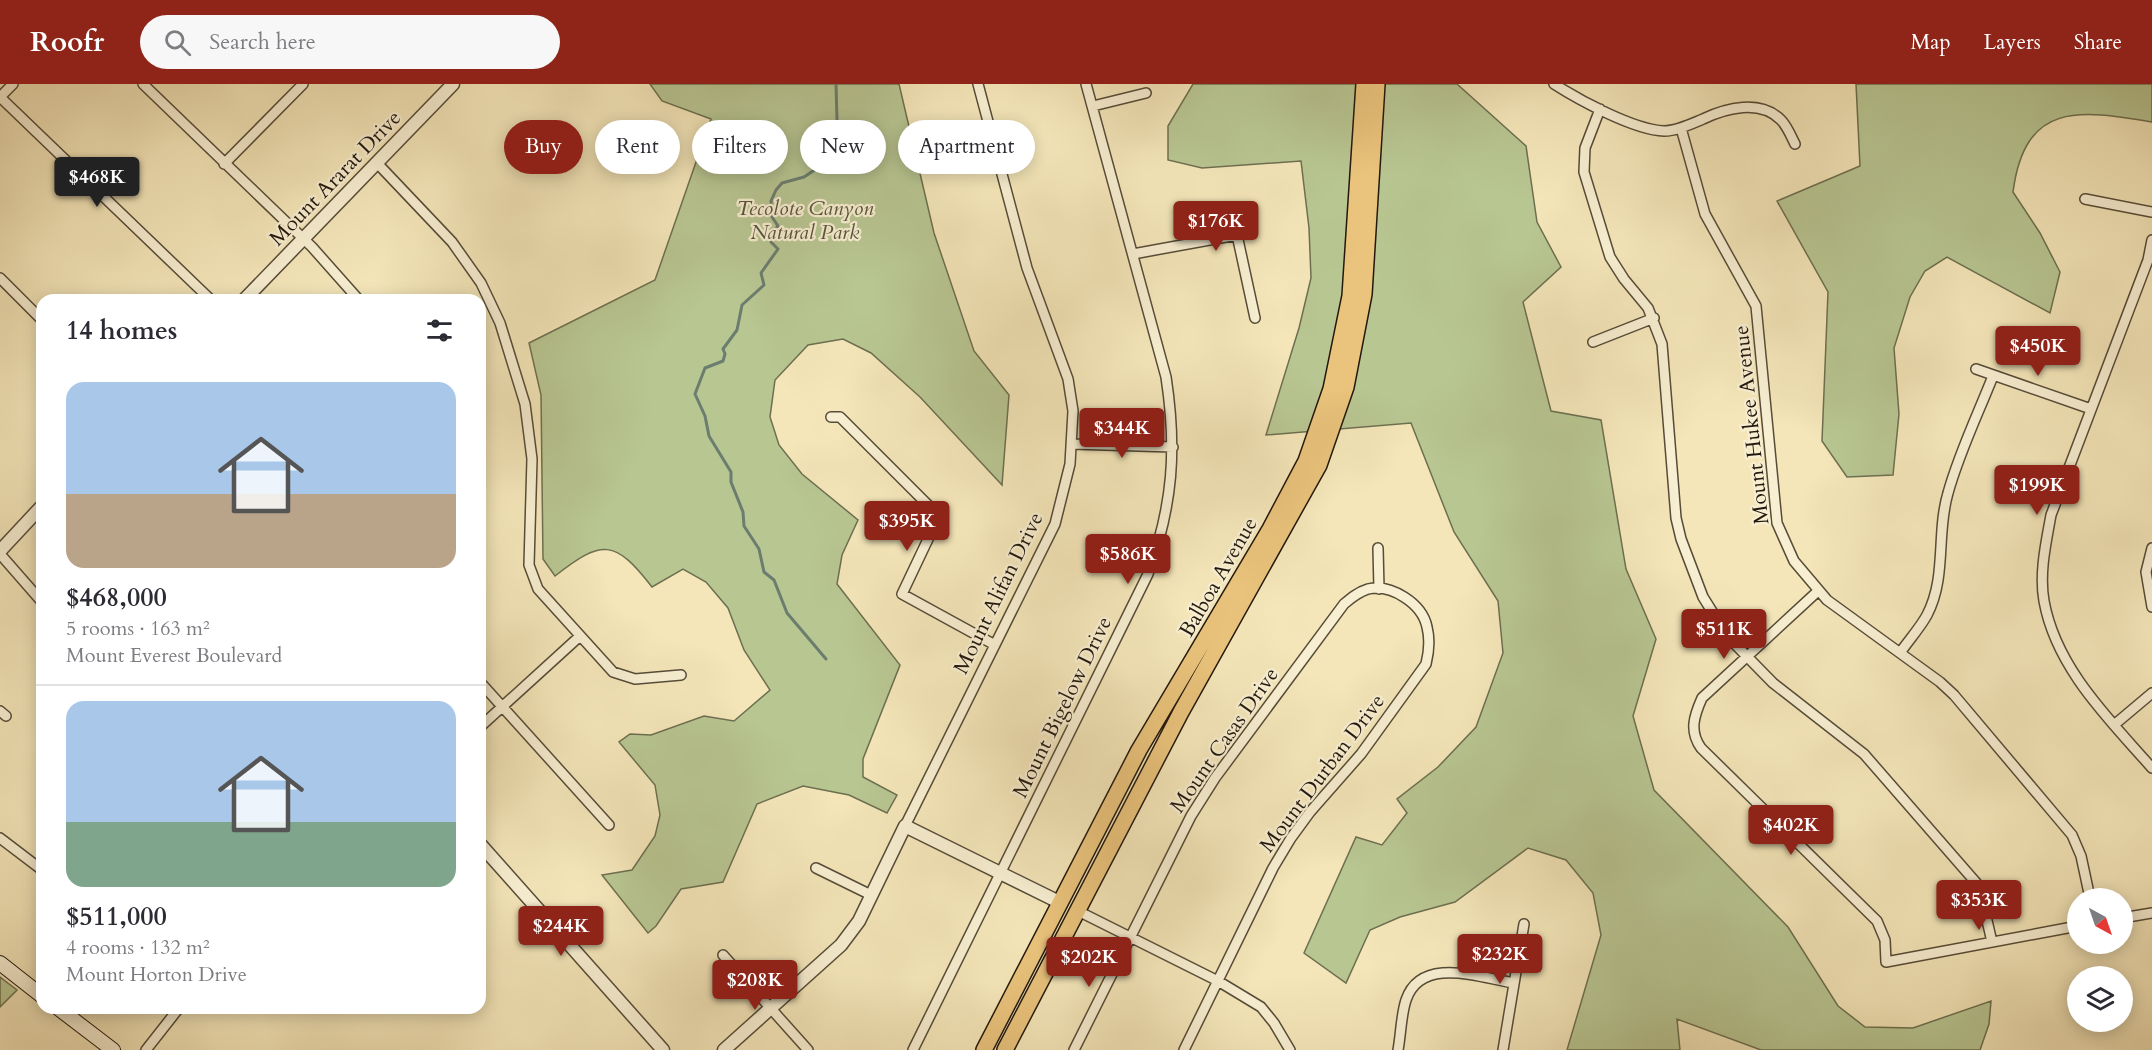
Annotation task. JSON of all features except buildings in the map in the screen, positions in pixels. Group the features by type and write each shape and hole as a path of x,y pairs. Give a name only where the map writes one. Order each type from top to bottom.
{"main road":[{"name":"Balboa Avenue","path":"984,1050 1081,858 1139,750 1270,529 1306,461 1331,389 1350,296 1364,84"},
{"name":"Balboa Avenue","path":"1005,1050 1181,712 1319,465 1346,387 1364,294 1377,84"},
{"path":"1076,910 1073,895 1081,858"},
{"path":"1059,902 1064,917 1063,936"},
{"path":"0,963 36,991"},
{"path":"66,1014 113,1050"}],"street":[{"path":"13,84 0,97 206,294"},
{"path":"224,164 303,84"},
{"name":"Mount Ararat Drive","path":"250,294 453,84"},
{"name":"Mount Alifan Drive","path":"724,1050 841,945 860,921 1055,524 1062,502 1072,444 1073,411 1068,380 1027,268 978,84"},
{"name":"Mount Bigelow Drive","path":"913,1050 1148,574 1167,514 1173,423 1166,378 1086,84"},
{"path":"1554,84 1600,109 1651,129 1665,131 1681,128 1720,111 1760,108 1779,118 1795,144"},
{"path":"150,86 224,164 303,238 354,294"},
{"path":"1093,106 1146,93"},
{"path":"1600,109 1585,148 1584,172 1610,257 1654,318 1662,344 1676,518 1680,540 1703,597 1728,637 1747,657 1773,683 1864,754 1979,886 1992,942"},
{"name":"Mount Hukee Avenue","path":"1681,128 1705,214 1756,306 1778,524 1794,561 1818,591 1954,695 2072,835 2081,856 2088,888"},
{"path":"377,164 452,242 486,294"},
{"path":"2085,198 2152,212"},
{"path":"1133,254 1237,235 1255,318"},
{"path":"2152,240 2148,260 2051,515 2043,559 2044,601 2057,643 2071,670 2114,725 2152,768"},
{"path":"0,278 36,314"},
{"path":"486,294 501,323 525,405 532,459 530,565 538,589 613,672 635,679 681,675"},
{"path":"1593,342 1654,318"},
{"path":"1976,369 2091,409"},
{"path":"1899,652 1927,616 1934,597 1939,573 1941,520 1948,492 1993,376"},
{"path":"831,417 840,417 939,516 902,594 994,645"},
{"path":"1072,444 1173,447"},
{"path":"36,513 0,553 36,595"},
{"path":"1378,548 1379,589"},
{"path":"2152,548 2146,572 2152,607"},
{"name":"Mount Durban Drive","path":"1184,1050 1273,868 1291,838 1310,812 1361,754 1426,664 1429,642 1427,626 1422,615 1403,596 1379,589"},
{"name":"Mount Casas Drive","path":"1074,1050 1191,816 1215,778 1344,604 1359,592 1379,589"},
{"path":"1818,591 1702,699 1694,717 1694,738 1701,748 1877,921 1885,940 1886,962 2067,928"},
{"path":"486,722 580,636"},
{"path":"486,688 609,825"},
{"path":"2114,725 2152,693"},
{"path":"905,826 1059,902"},
{"path":"0,838 36,865"},
{"path":"486,851 663,1050"},
{"path":"816,868 871,895"},
{"path":"1076,910 1218,981 1261,1007 1274,1023 1290,1050"},
{"path":"2133,916 2152,913"},
{"path":"1503,1050 1524,924"},
{"path":"723,954 808,1050"},
{"path":"1398,1050 1406,1001 1411,990 1432,974 1446,972 1514,983"},
{"path":"146,1050 174,1014"}],"green space":[{"name":"Tecolote Canyon Natural Park","path":"650,84 899,84 907,120 898,120 898,174 920,174 934,233 974,351 1009,395 1002,485 920,397 871,353 843,339 808,345 775,380 770,417 779,445 802,474 858,520 842,555 837,584 900,665 863,759 863,777 897,795 887,813 849,795 803,786 757,804 723,882 681,889 656,926 648,933 602,875 632,870 655,836 660,815 655,785 619,742 630,734 651,735 704,716 734,721 770,690 744,650 728,608 706,582 683,569 652,587 628,560 607,550 585,555 555,576 543,559 541,395 529,343 655,280 692,174 788,174 788,120 711,120 662,101"},
{"path":"1193,84 1457,84 1526,146 1537,222 1561,267 1523,302 1551,411 1601,420 1626,569 1656,639 1633,716 1654,790 1788,927 1838,1006 1865,1027 1913,1028 1991,1001 1989,1024 1980,1050 1761,1050 1677,1019 1680,1050 1567,1050 1601,935 1593,893 1566,860 1528,848 1455,902 1400,917 1370,930 1346,983 1304,953 1356,837 1382,845 1407,813 1397,799 1438,767 1476,727 1503,653 1498,601 1454,532 1411,423 1266,435 1299,328 1311,278 1309,228 1301,161 1202,168 1168,160 1168,126"},
{"path":"1856,84 2152,84 2152,122 2101,115 2079,115 2060,118 2043,127 2030,141 2019,162 2013,192 2040,233 2060,272 2050,313 1947,257 1925,271 1910,297 1894,348 1899,414 1893,475 1847,477 1822,441 1828,292 1777,201 1860,166"},
{"path":"0,977 17,990 0,1007"}],"waterway":[{"path":"826,659 787,613 774,580 764,572 759,549 744,526 743,512 731,482 731,472 709,436 705,416 695,394 705,368 723,361 725,354 723,349 737,330 742,305 764,285 761,273 778,249 771,242 770,236 778,226 772,217 771,201 776,190 782,183 804,177 813,171 825,161 833,146 832,135 837,120 836,84"}]}
